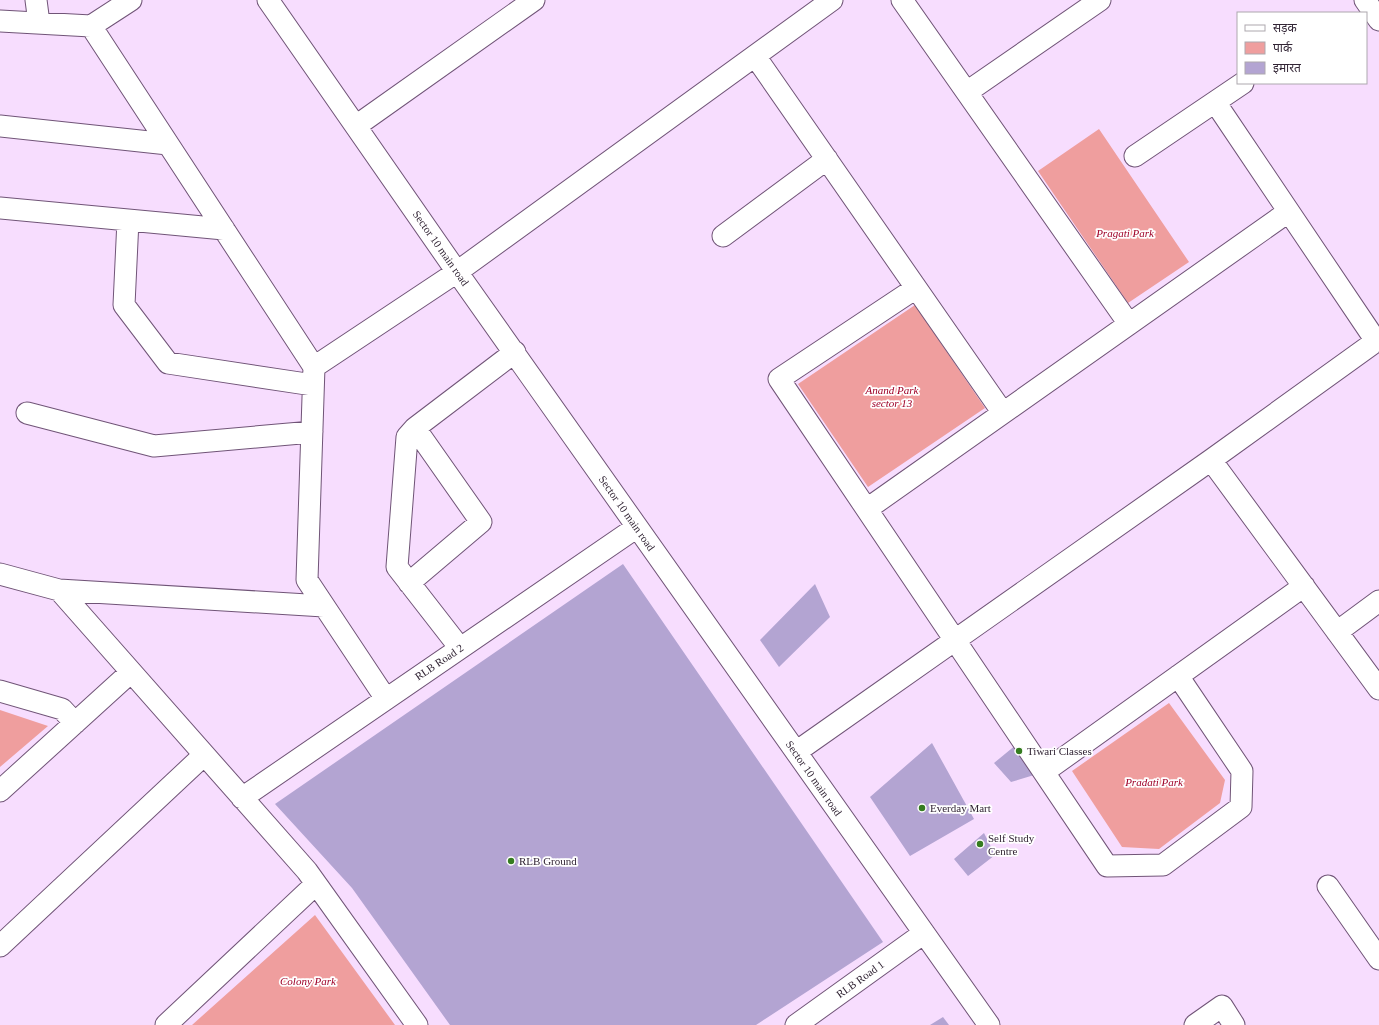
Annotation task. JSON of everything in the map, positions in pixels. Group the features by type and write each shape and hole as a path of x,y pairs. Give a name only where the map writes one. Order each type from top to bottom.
{"street":[{"path":"36,0 39,23"},
{"path":"0,21 91,26 131,0"},
{"name":"Sector 10 main road","path":"268,0 457,272 515,352 989,1025"},
{"path":"356,126 534,0"},
{"path":"128,220 124,304 168,363 313,376 832,0"},
{"path":"902,0 1129,324"},
{"path":"967,92 1100,0"},
{"path":"1365,0 1379,20"},
{"path":"91,26 224,229 313,376 308,580 386,699"},
{"path":"755,56 1003,413"},
{"path":"1135,156 1242,84"},
{"path":"796,752 1211,460 1378,340 1288,212 1215,102"},
{"path":"0,126 168,144"},
{"path":"723,236 827,159"},
{"path":"0,208 224,229"},
{"path":"867,509 1288,212"},
{"path":"916,288 779,379 1107,866 1163,865 1241,807 1242,771 1178,676"},
{"path":"460,648 397,567 407,437 415,428 515,352"},
{"path":"27,413 154,446 312,432"},
{"path":"409,583 481,522 415,428"},
{"path":"1211,460 1379,689"},
{"name":"RLB Road 2","path":"242,798 637,527"},
{"path":"0,574 59,590 324,606"},
{"path":"1044,772 1304,586"},
{"path":"59,590 307,871 418,1025"},
{"path":"1337,632 1379,601"},
{"path":"0,791 131,672"},
{"path":"0,691 62,709 76,723"},
{"path":"0,946 204,755"},
{"path":"166,1025 316,884"},
{"path":"1328,886 1379,959"},
{"name":"RLB Road 1","path":"796,1025 924,933"},
{"path":"1195,1025 1222,1006 1234,1025"}],"green space":[{"name":"Pragati Park","path":"1099,129 1189,262 1128,303 1038,171"},
{"name":"Anand Park sector 13","path":"915,305 985,408 868,487 798,384"},
{"name":"Pradati Park","path":"1169,703 1225,780 1220,803 1159,849 1122,847 1072,771"},
{"path":"0,710 48,726 0,767"},
{"name":"Colony Park","path":"315,915 395,1025 192,1025"}],"building":[{"path":"623,564 883,942 756,1025 450,1025 352,888 275,804"},
{"path":"815,584 830,617 779,667 760,640"},
{"name":"Tiwari Classes","path":"1022,740 1044,772 1011,782 994,763"},
{"name":"Everday Mart","path":"932,743 974,819 910,856 870,797"},
{"name":"Self Study Centre","path":"984,833 995,855 968,876 954,859"},
{"path":"943,1017 949,1025 930,1025"}],"place":[{"name":"Tiwari Classes","path":"1019,751"},
{"name":"Everday Mart","path":"922,808"},
{"name":"Self Study Centre","path":"980,844"},
{"name":"RLB Ground","path":"511,861"}]}
